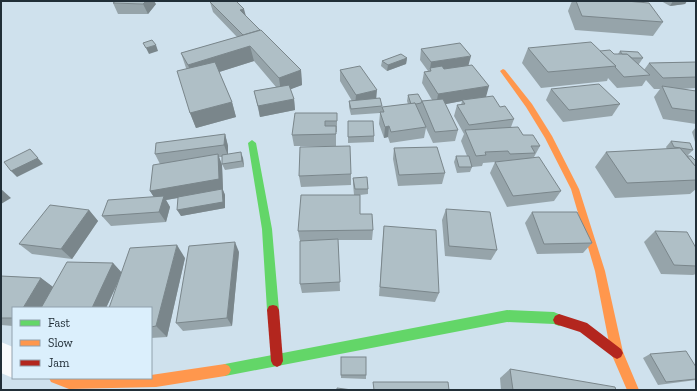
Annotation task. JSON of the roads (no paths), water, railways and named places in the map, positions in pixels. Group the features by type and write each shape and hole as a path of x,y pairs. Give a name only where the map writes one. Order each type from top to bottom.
{"street":[{"path":"503,71 529,106 545,132 575,189 600,271 617,354 633,390"},
{"path":"252,143 267,229 277,361"},
{"path":"58,379 69,383 156,381 277,361 507,316 554,318 583,327 617,354"},
{"path":"1,357 12,362"}]}
